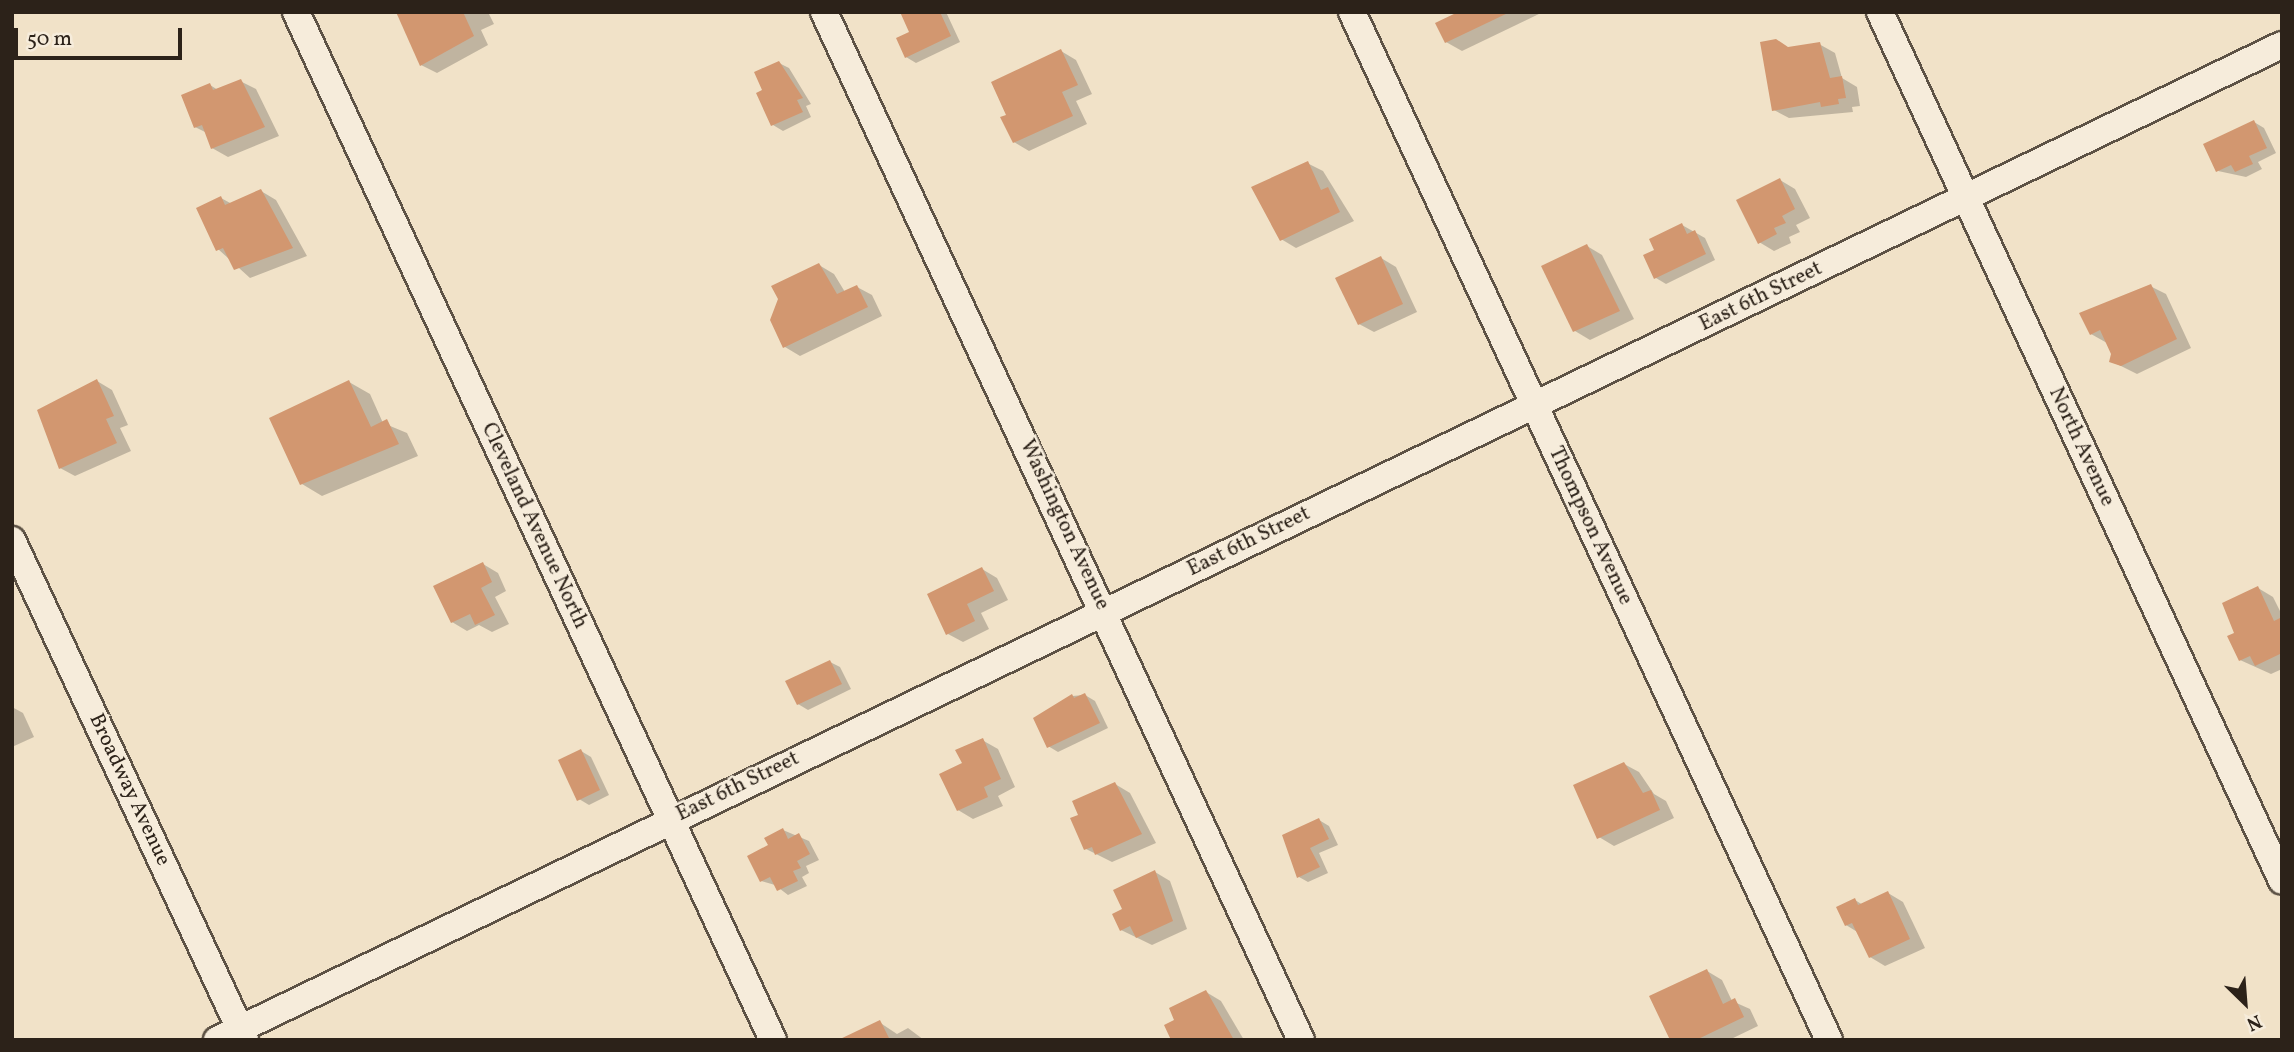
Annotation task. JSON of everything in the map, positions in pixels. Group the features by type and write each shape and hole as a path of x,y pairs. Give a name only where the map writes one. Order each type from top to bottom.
{"street":[{"name":"Cleveland Avenue North","path":"296,12 773,1040"},
{"name":"Washington Avenue","path":"824,12 1301,1040"},
{"name":"Thompson Avenue","path":"1352,12 1829,1040"},
{"name":"North Avenue","path":"1880,12 2282,881"},
{"name":"East 6th Street","path":"234,1036 671,820 2282,45"},
{"name":"Broadway Avenue","path":"12,540 234,1036"}],"building":[{"path":"396,12 463,12 474,36 420,66"},
{"path":"900,12 940,12 951,36 905,58 896,38 909,32"},
{"path":"1458,12 1510,12 1445,43 1435,23"},
{"path":"1776,39 1788,47 1820,42 1830,78 1842,76 1846,98 1838,99 1839,104 1821,107 1820,102 1772,111 1760,42"},
{"path":"1061,49 1078,85 1062,92 1073,116 1013,143 1000,117 1006,115 991,82"},
{"path":"779,61 803,98 797,100 803,112 771,126 756,93 762,90 754,72"},
{"path":"241,79 265,127 211,149 202,125 194,128 181,95 210,83 213,90"},
{"path":"2254,120 2267,148 2249,156 2253,164 2235,172 2231,165 2216,172 2203,144"},
{"path":"1308,161 1321,190 1328,187 1340,212 1280,241 1251,187"},
{"path":"1780,178 1795,209 1782,216 1786,223 1774,228 1777,234 1758,244 1736,200"},
{"path":"261,189 293,248 234,270 223,248 216,251 196,208 221,196 225,205"},
{"path":"1682,223 1687,234 1695,230 1706,254 1654,279 1643,255 1654,250 1649,239"},
{"path":"1587,244 1620,311 1573,332 1541,266"},
{"path":"1381,256 1403,304 1358,325 1335,278"},
{"path":"819,263 837,294 857,285 868,307 783,348 770,320 778,299 771,286"},
{"path":"2151,284 2177,339 2121,366 2109,362 2111,354 2100,330 2090,335 2079,313"},
{"path":"97,379 114,416 106,419 117,443 59,469 37,410"},
{"path":"349,380 371,427 387,419 399,444 300,485 269,418"},
{"path":"483,562 492,582 481,588 495,615 475,625 470,614 451,623 433,586"},
{"path":"982,567 994,591 967,604 975,621 946,635 927,594"},
{"path":"2258,586 2274,621 2282,617 2282,653 2255,666 2250,656 2239,661 2227,636 2234,633 2222,603"},
{"path":"830,660 842,684 797,705 785,681"},
{"path":"1085,693 1100,723 1047,748 1033,718 1072,694 1074,698"},
{"path":"983,738 1001,779 984,787 988,797 957,811 939,774 962,763 955,750"},
{"path":"581,749 600,790 577,801 558,760"},
{"path":"1624,762 1643,793 1651,790 1660,810 1597,839 1573,785"},
{"path":"1115,782 1142,834 1095,855 1092,847 1084,850 1070,818 1078,815 1072,801"},
{"path":"1319,818 1329,839 1310,848 1320,867 1297,878 1282,835"},
{"path":"783,828 788,839 799,833 810,854 797,861 801,868 793,871 798,881 777,891 770,877 760,882 747,856 768,845 764,838"},
{"path":"1155,870 1173,921 1136,938 1130,926 1120,931 1112,914 1122,909 1113,890"},
{"path":"1888,891 1910,939 1869,958 1852,923 1845,926 1836,907 1855,898 1858,905"},
{"path":"1707,969 1723,1004 1735,998 1744,1017 1696,1040 1670,1040 1649,996"},
{"path":"1206,990 1234,1040 1171,1040 1164,1025 1174,1020 1169,1008"},
{"path":"880,1020 890,1040 838,1040"}]}
